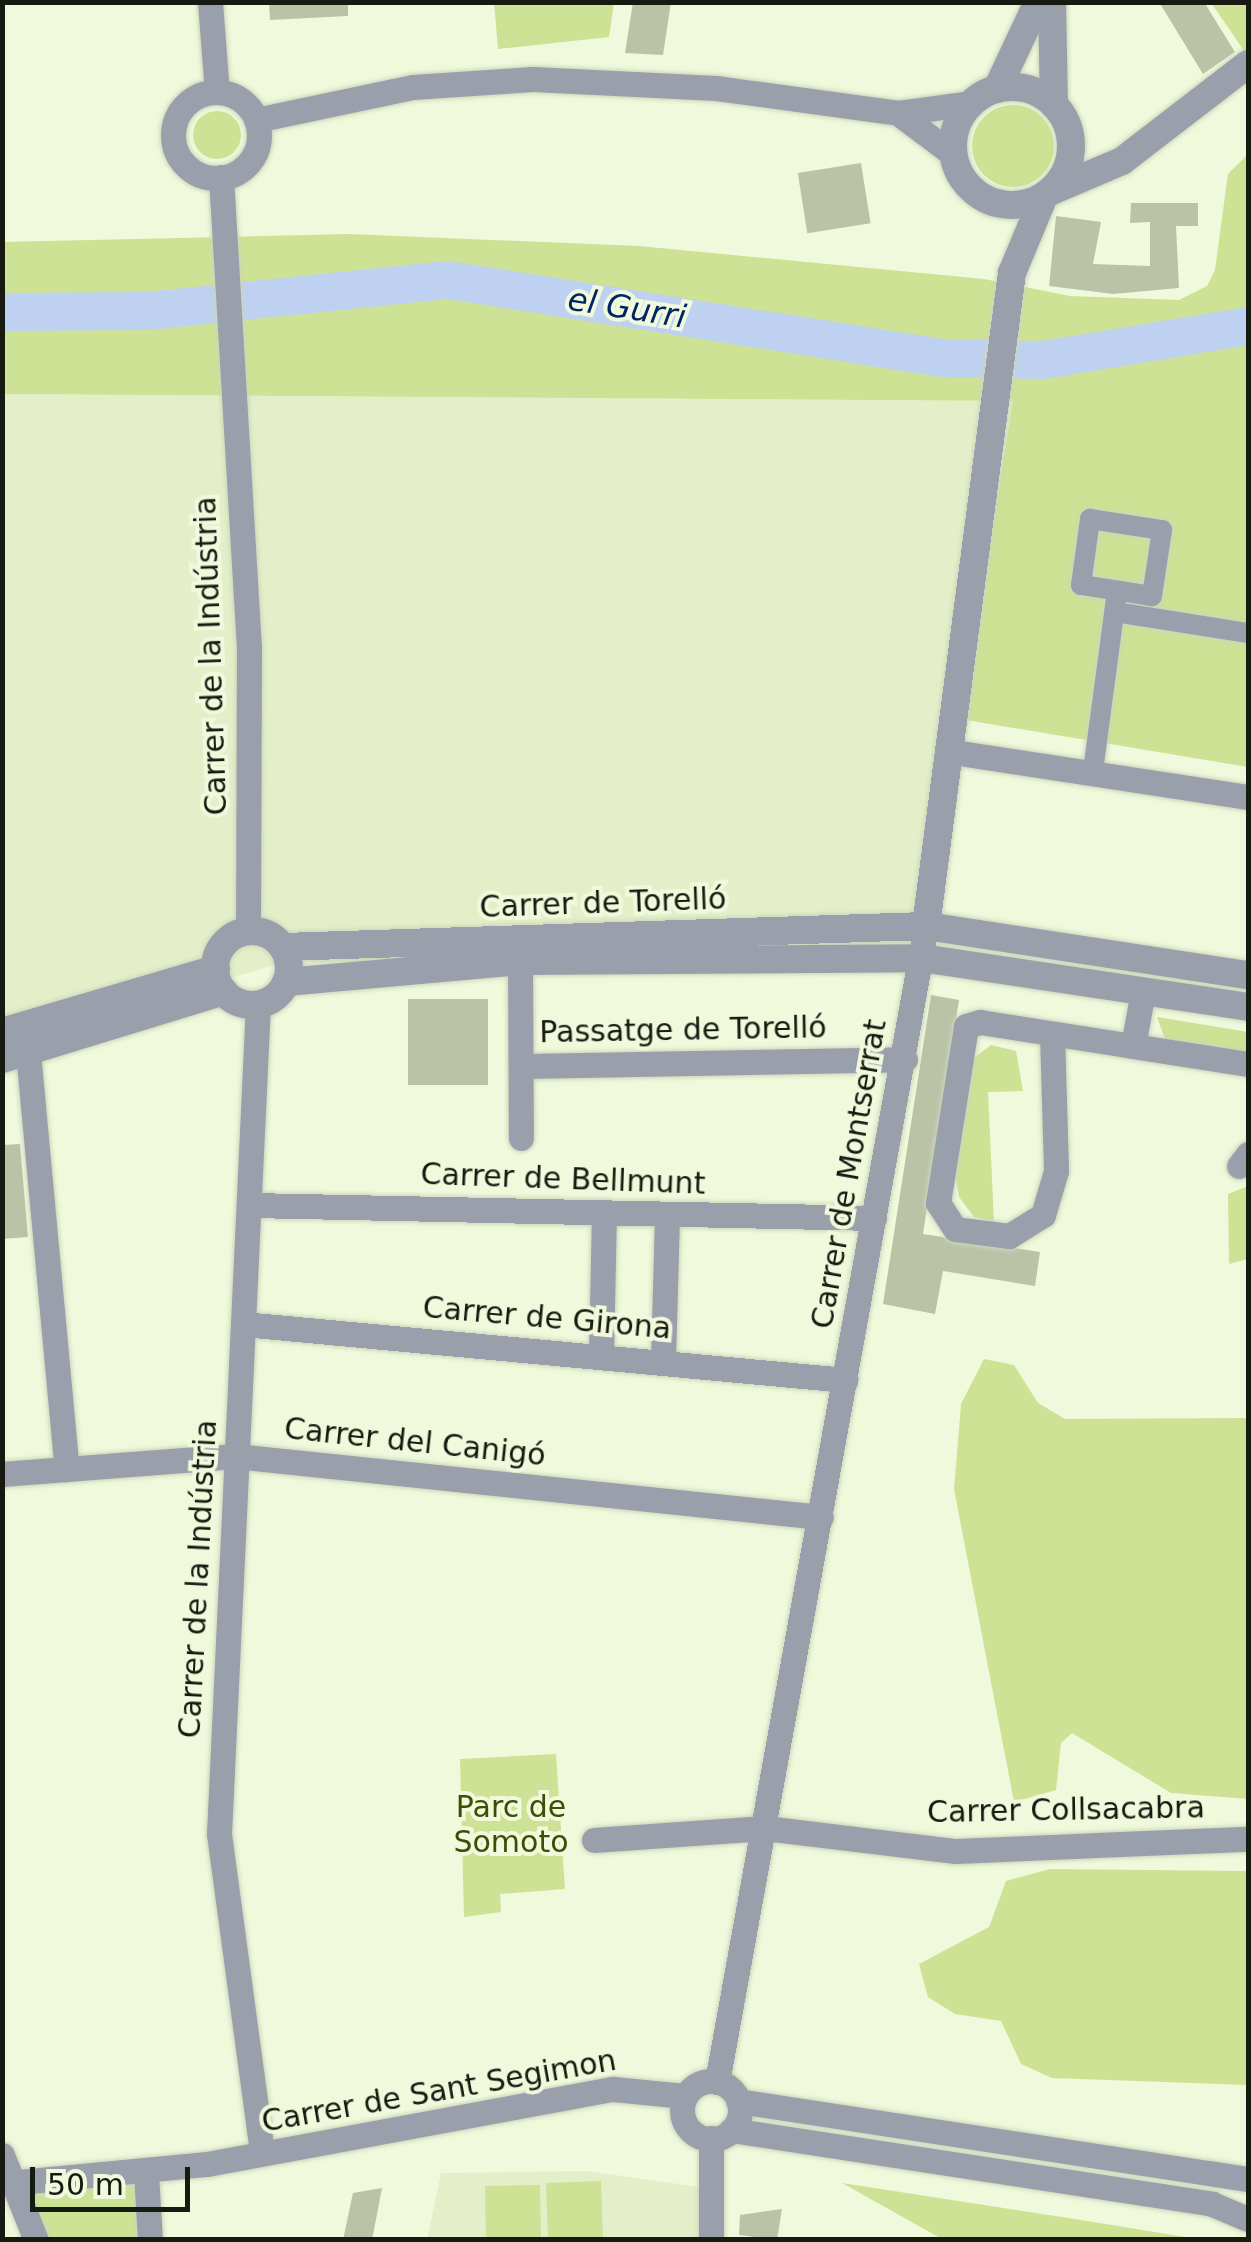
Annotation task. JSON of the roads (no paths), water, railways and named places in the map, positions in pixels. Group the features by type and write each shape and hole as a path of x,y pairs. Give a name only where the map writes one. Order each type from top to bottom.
{"street":[{"path":"210,2 217,92"},
{"path":"954,155 1038,2"},
{"path":"1046,194 1068,163 1069,134 1054,105 1052,2"},
{"path":"898,113 954,155 987,199 1016,205 1122,161 1246,71"},
{"path":"256,120 413,87 533,79 716,88 898,113 1025,89 1054,105"},
{"path":"217,92 241,100 256,120 253,157 222,177 187,166 173,136 183,108 217,92"},
{"path":"1069,134 1106,150 1146,140"},
{"name":"Carrer de la Indústria","path":"222,177 249,648 248,931"},
{"name":"Carrer de Montserrat","path":"717,2082 905,1059 953,752 1012,276 1046,194"},
{"name":"Carrer de Montserrat","path":"987,199 1012,276"},
{"path":"1116,601 1152,596 1162,530 1090,519 1080,586 1116,601 1248,633"},
{"path":"1093,771 1116,601"},
{"path":"953,752 1248,797"},
{"name":"Carrer de Torelló","path":"283,947 926,926 1248,975"},
{"path":"2,1032 220,980 258,1004 286,982 283,947 248,931 224,944 220,980"},
{"name":"Carrer de Torelló","path":"286,982 520,961 921,958 1248,1008"},
{"name":"Passatge de Torelló","path":"520,961 522,1138"},
{"path":"67,1469 15,1055 220,980"},
{"path":"1133,1046 1143,991"},
{"name":"Carrer de la Indústria","path":"258,1004 219,1834 262,2154"},
{"path":"1052,1034 1056,1171 1043,1215 1008,1236 956,1228 938,1203 963,1031 980,1022 1248,1064"},
{"name":"Passatge de Torelló","path":"523,1066 905,1059"},
{"name":"Carrer de Bellmunt","path":"250,1205 874,1218"},
{"path":"601,1355 604,1214"},
{"path":"662,1360 666,1216"},
{"name":"Carrer de Girona","path":"243,1324 662,1360 844,1380"},
{"name":"Carrer del Canigó","path":"2,1474 235,1456 821,1517"},
{"name":"Carrer Collsacabra","path":"594,1840 765,1828 956,1850 1248,1840"},
{"path":"1248,2179 738,2100 717,2082 685,2096 688,2128 1212,2204 1248,2221 1248,2188"},
{"name":"Carrer de Sant Segimon","path":"19,2182 146,2173 613,2089 685,2096"},
{"path":"711,2240 721,2134 738,2100"},
{"path":"2,2156 19,2182 36,2240"},
{"path":"146,2173 150,2240"}],"waterway":[{"name":"el Gurri","path":"2,312 147,311 448,280 942,358 1043,360 1248,326"}],"park label":[{"name":"Parc de Somoto","path":"511,1824"}]}
